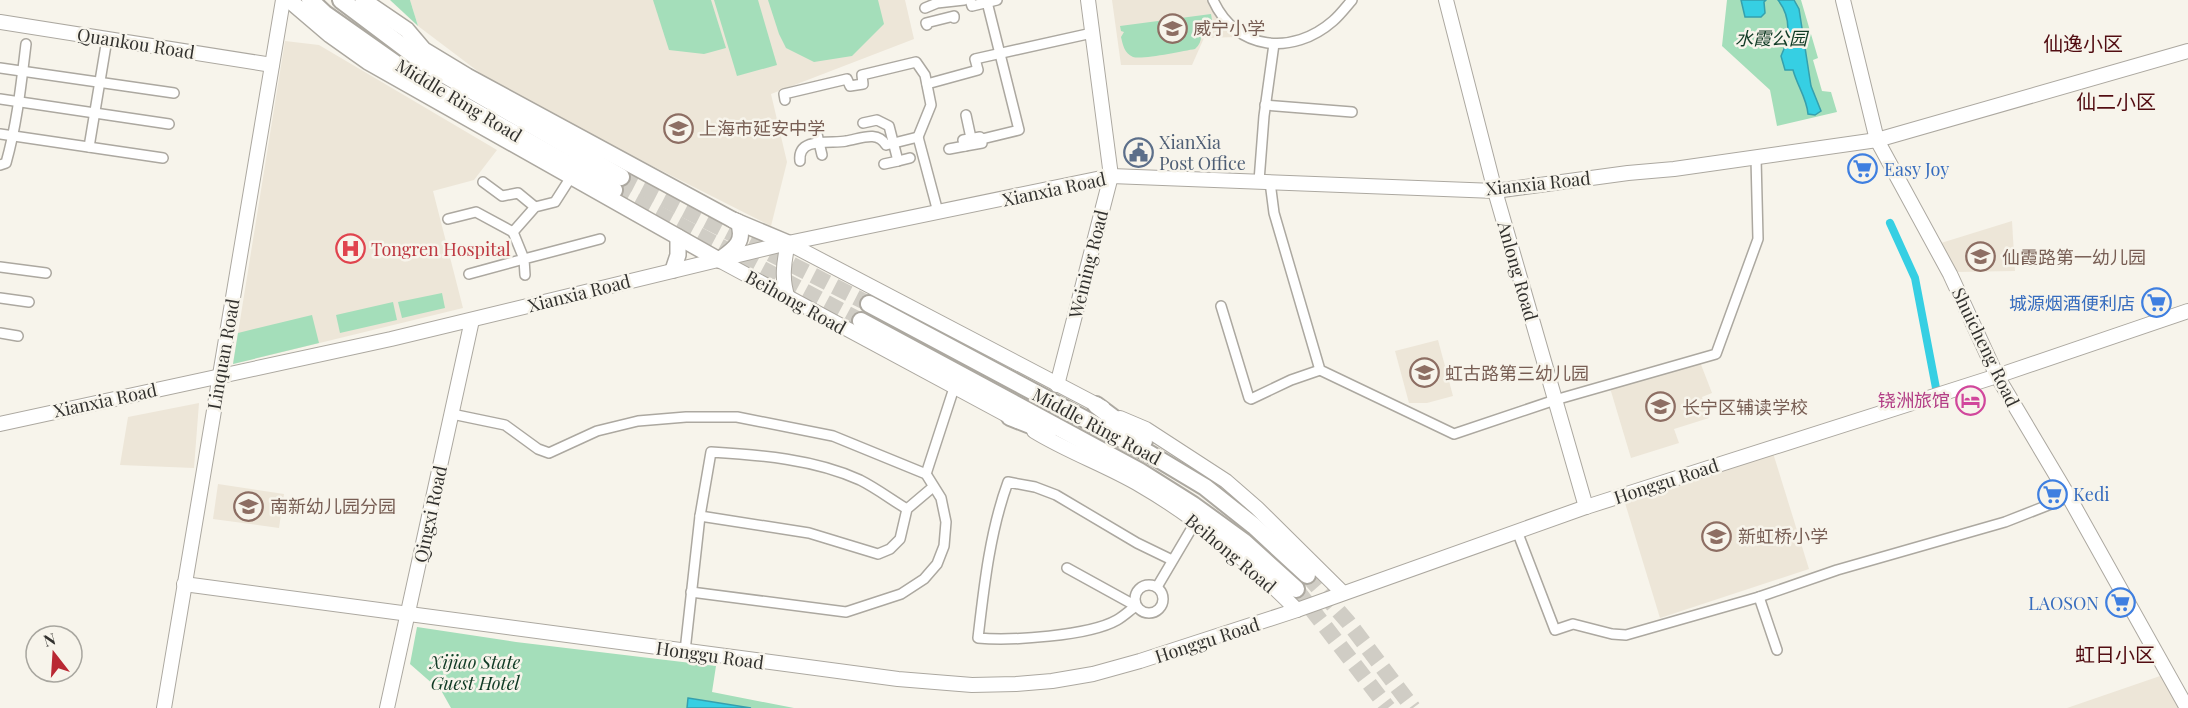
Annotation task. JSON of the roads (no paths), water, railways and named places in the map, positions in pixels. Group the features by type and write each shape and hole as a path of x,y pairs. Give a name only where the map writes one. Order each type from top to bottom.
{"highway":[{"name":"Middle Ring Road","path":"310,0 325,14 416,78 618,183 426,64 341,0"},
{"path":"325,14 418,92"},
{"name":"Middle Ring Road","path":"869,304 1150,454 1194,480 1254,526 1307,574"},
{"name":"Middle Ring Road","path":"861,321 1128,465 1193,505 1236,536 1296,589"},
{"path":"1096,405 1194,480"},
{"path":"1010,417 1128,465"}],"main road":[{"name":"Beihong Road","path":"289,0 330,35 368,62 719,260"},
{"path":"363,0 407,30 424,50 467,76 738,222 788,243"},
{"path":"719,260 737,247 740,242 738,222"},
{"path":"673,270 678,255 678,237"}],"street":[{"name":"Linquan Road","path":"164,708 283,0"},
{"path":"925,8 937,3 964,0"},
{"path":"970,0 972,6 997,0"},
{"name":"Weining Road","path":"1057,385 1111,176 1088,0"},
{"path":"1214,0 1230,25 1248,39 1274,44 1304,39 1333,21 1352,0"},
{"name":"Anlong Road","path":"1446,0 1495,191 1586,507"},
{"name":"Shuicheng Road","path":"1843,0 1877,140 1950,274 1996,376 2069,497 2187,708"},
{"path":"949,149 968,142 982,143 982,139 1018,130 987,2"},
{"path":"937,3 942,19"},
{"path":"927,25 926,23 954,16 954,18"},
{"name":"Quankou Road","path":"0,22 272,65"},
{"path":"927,84 978,70 975,59 1092,33"},
{"path":"90,147 108,39"},
{"path":"0,165 6,164 14,136 26,44"},
{"path":"1274,44 1265,105 1265,182 1320,370"},
{"name":"Xianxia Road","path":"0,424 472,320 788,243 1111,176 1495,191 1756,158 1877,140 2188,51"},
{"path":"785,100 784,94 848,79 850,86 862,84 862,75 916,62 926,75 932,105 918,137 938,212"},
{"path":"0,68 174,93"},
{"path":"0,99 169,124"},
{"path":"1265,105 1352,111"},
{"path":"966,115 968,142"},
{"path":"863,123 877,120 889,126 898,161"},
{"path":"0,134 164,158"},
{"path":"818,138 845,146 869,136 882,140 886,145 918,137"},
{"path":"818,138 822,155"},
{"path":"800,160 802,150 818,138"},
{"path":"884,164 910,158"},
{"path":"1221,306 1249,398 1320,370 1454,434 1555,400 1716,354 1758,239 1756,158"},
{"path":"513,232 535,207 555,202 571,177"},
{"path":"483,182 502,196 518,193 535,207"},
{"path":"448,219 476,212 513,232 524,259 525,275"},
{"path":"469,274 600,239"},
{"path":"789,298 784,283 788,243 1057,385 1146,429 1226,481 1257,508 1343,593"},
{"name":"Beihong Road","path":"719,260 1039,434 1140,484 1196,521 1254,568 1297,610"},
{"path":"0,267 46,273"},
{"path":"0,298 29,302"},
{"name":"Honggu Road","path":"184,585 898,679 972,685 1016,684 1063,679 1140,662 1297,610 1586,507 1996,376 2188,310"},
{"name":"Qingxi Road","path":"387,708 472,320"},
{"path":"0,333 18,336"},
{"path":"926,474 954,388"},
{"path":"452,414 505,425 538,449 549,453 597,431 638,421 686,417 737,417 833,436 926,474 941,498 946,522 944,546 937,564 924,579 901,594 846,612 691,592"},
{"path":"685,651 700,516 711,452 759,455 826,468 860,481 907,509"},
{"path":"1136,606 1116,620 1086,630 992,639 978,638 981,604 1000,504 1008,482 1035,487 1056,495 1137,543 1172,560"},
{"path":"700,516 810,533 878,554 890,549 900,539 907,509 933,486"},
{"path":"1517,531 1555,630 1573,624 1612,634 1626,635 1759,597 1836,570 2005,522 2069,497"},
{"path":"1157,587 1196,521"},
{"path":"1067,568 1148,614 1157,612 1163,604 1163,594 1157,587 1148,585 1140,589 1135,597 1136,606"},
{"path":"1759,597 1777,650"}],"water":[{"path":"1741,0 1766,0 1764,2 1765,13 1761,17 1745,17"},
{"path":"1778,0 1794,0 1799,9 1811,86 1821,111 1815,115 1808,114 1793,70 1785,70 1781,56 1788,27 1785,13"},
{"path":"688,698 751,708 687,708"}],"waterway":[{"path":"1890,223 1915,278 1936,388"}],"tunnel":[{"path":"621,177 869,304"},
{"path":"614,190 861,321"},
{"path":"1307,575 1348,622 1413,708"},
{"path":"1296,589 1388,708"}],"place":[{"name":"威宁小学","path":"1172,28"},
{"name":"上海市延安中学","path":"678,128"},
{"name":"XianXia Post Office","path":"1138,152"},
{"name":"Easy Joy","path":"1863,169"},
{"name":"Tongren Hospital","path":"350,249"},
{"name":"仙霞路第一幼儿园","path":"1981,257"},
{"name":"城源烟酒便利店","path":"2156,303"},
{"name":"虹古路第三幼儿园","path":"1424,373"},
{"name":"铙洲旅馆","path":"1971,400"},
{"name":"长宁区辅读学校","path":"1661,407"},
{"name":"Kedi","path":"2052,494"},
{"name":"南新幼儿园分园","path":"249,506"},
{"name":"新虹桥小学","path":"1717,536"},
{"name":"LAOSON","path":"2120,603"}],"district":[{"name":"仙逸小区","path":"2083,42"},
{"name":"仙二小区","path":"2116,100"},
{"name":"虹日小区","path":"2115,653"}],"park label":[{"name":"水霞公园","path":"1771,38"},
{"name":"Xijiao State Guest Hotel","path":"475,672"}]}
